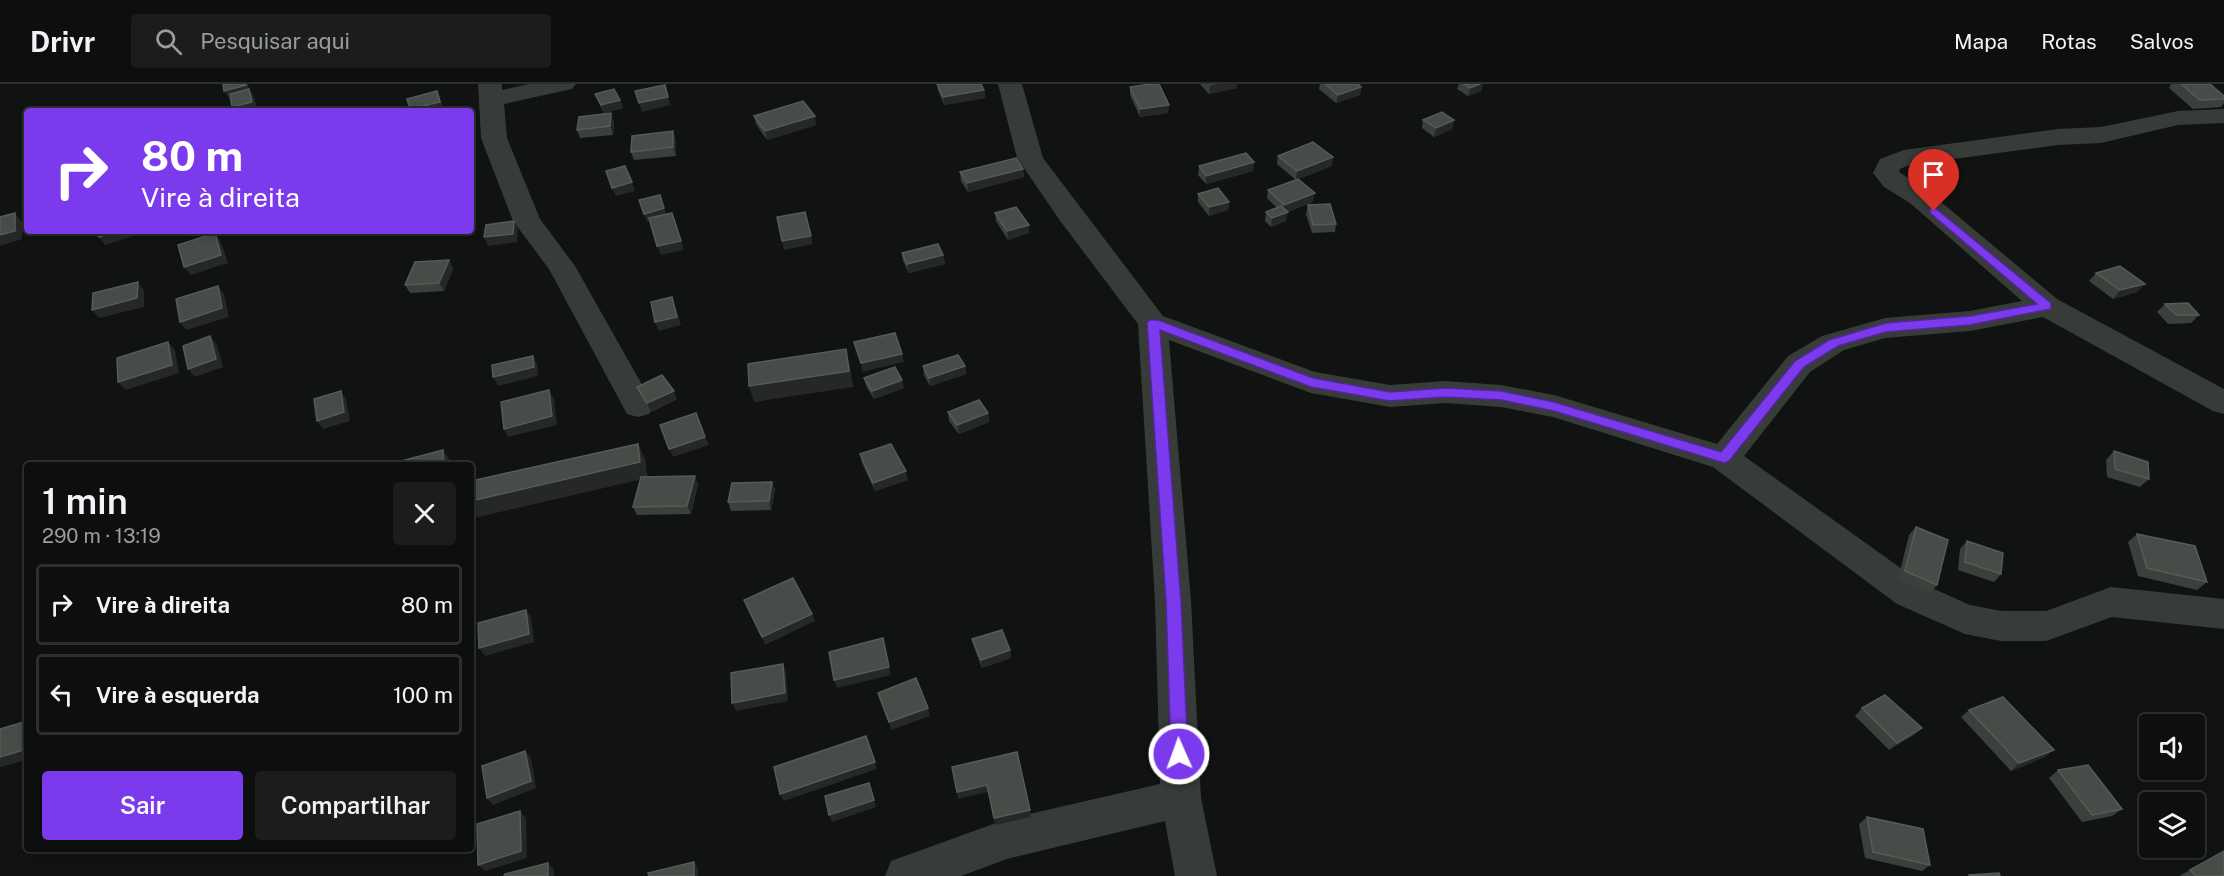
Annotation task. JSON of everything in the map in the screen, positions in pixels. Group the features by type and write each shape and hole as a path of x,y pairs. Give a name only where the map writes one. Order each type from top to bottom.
{"street":[{"path":"564,84 491,91 494,138 527,221 561,266 638,406"},
{"path":"1010,84 1030,158 1071,216 1154,323 1311,382 1390,396 1445,392 1501,396 1554,406 1724,458 1910,594 1965,619 2001,626 2046,626 2111,603 2224,614"},
{"path":"2224,116 2178,118 2101,135 2058,137 1904,158 1890,164 1887,173 1893,181 1919,197 2047,306 2224,403"},
{"path":"1724,458 1800,364 1833,343 1886,328 1970,321 2047,306"},
{"path":"1154,323 1173,601 1181,798 1196,876"},
{"path":"906,876 1007,839 1181,798"}],"building":[{"path":"223,84 245,84 246,85 224,91"},
{"path":"937,84 981,84 984,90 943,97"},
{"path":"1159,84 1169,105 1140,109 1130,87"},
{"path":"1325,84 1358,84 1361,87 1338,95"},
{"path":"1464,84 1480,84 1470,88"},
{"path":"2181,84 2210,84 2224,96 2224,99 2200,100"},
{"path":"665,85 668,97 639,103 635,91"},
{"path":"249,89 252,102 232,107 230,94"},
{"path":"614,89 620,100 601,105 595,94"},
{"path":"437,91 440,102 410,108 407,99"},
{"path":"803,101 815,116 765,131 754,116"},
{"path":"1442,112 1454,120 1436,128 1423,120"},
{"path":"611,113 610,126 577,130 579,117"},
{"path":"673,131 673,147 631,152 632,136"},
{"path":"1313,142 1333,157 1297,171 1278,156"},
{"path":"1246,153 1254,162 1206,176 1199,166"},
{"path":"1016,158 1023,169 967,183 960,172"},
{"path":"625,166 632,182 612,188 606,171"},
{"path":"1298,179 1315,193 1284,205 1268,190"},
{"path":"1218,188 1229,202 1209,207 1198,194"},
{"path":"660,195 664,208 644,214 639,200"},
{"path":"1330,204 1336,224 1313,225 1308,205"},
{"path":"1281,206 1288,212 1272,218 1266,212"},
{"path":"1016,207 1029,225 1007,231 995,213"},
{"path":"805,212 811,236 782,241 777,217"},
{"path":"15,213 15,231 0,235 0,217"},
{"path":"672,213 681,241 657,246 649,218"},
{"path":"514,221 513,234 484,237 486,225"},
{"path":"215,234 221,255 184,267 178,245"},
{"path":"938,244 943,255 907,264 902,253"},
{"path":"449,260 439,283 405,285 415,262"},
{"path":"2120,266 2145,284 2120,290 2096,273"},
{"path":"138,282 137,298 92,310 93,293"},
{"path":"218,286 222,308 180,322 176,299"},
{"path":"672,297 677,317 655,322 651,302"},
{"path":"2188,303 2199,315 2176,315 2165,304"},
{"path":"895,333 902,354 861,363 854,342"},
{"path":"210,336 216,359 188,369 183,346"},
{"path":"168,342 172,365 118,382 117,358"},
{"path":"846,349 849,371 749,386 748,364"},
{"path":"958,355 965,366 929,378 923,366"},
{"path":"533,356 534,367 493,377 492,365"},
{"path":"895,367 902,380 872,391 864,378"},
{"path":"662,375 674,391 647,403 637,387"},
{"path":"549,390 552,416 504,429 501,402"},
{"path":"341,391 344,412 317,421 314,399"},
{"path":"979,400 988,413 957,425 948,412"},
{"path":"696,413 705,437 669,449 660,425"},
{"path":"638,444 640,462 474,500 474,480"},
{"path":"891,444 906,471 873,483 860,454"},
{"path":"443,450 444,462 397,462"},
{"path":"2114,451 2148,462 2149,479 2115,469"},
{"path":"695,476 687,506 633,507 641,477"},
{"path":"772,482 769,501 728,502 732,483"},
{"path":"1916,527 1948,540 1937,585 1905,571"},
{"path":"2137,534 2195,546 2207,582 2147,568"},
{"path":"1967,541 2003,553 2001,574 1965,562"},
{"path":"793,578 812,614 762,637 744,600"},
{"path":"526,610 529,634 479,648 478,623"},
{"path":"1002,630 1010,650 981,660 972,639"},
{"path":"883,638 889,667 834,680 829,652"},
{"path":"783,664 785,693 732,703 731,673"},
{"path":"916,678 928,708 889,722 878,693"},
{"path":"1885,695 1922,728 1897,743 1862,708"},
{"path":"2003,697 2054,750 2019,763 1969,710"},
{"path":"24,722 24,750 0,757 0,729"},
{"path":"866,736 875,762 780,794 774,767"},
{"path":"525,751 531,781 487,798 482,766"},
{"path":"1017,752 1030,810 994,818 987,785 957,792 952,767"},
{"path":"2088,765 2122,809 2092,815 2058,770"},
{"path":"869,783 874,800 829,815 825,796"},
{"path":"520,811 521,851 478,865 477,824"},
{"path":"1867,817 1923,829 1930,865 1873,852"},
{"path":"2224,851 2224,876 2196,876 2190,870"},
{"path":"694,862 694,876 649,876 648,873"},
{"path":"548,863 548,876 504,876 505,874"},
{"path":"1999,873 2000,876 1969,875"}],"route":[{"path":"1179,754 1173,601 1154,323 1311,382 1390,396 1445,392 1501,396 1554,406 1724,458 1800,364 1833,343 1886,328 1970,321 2047,306 1934,211"}]}
